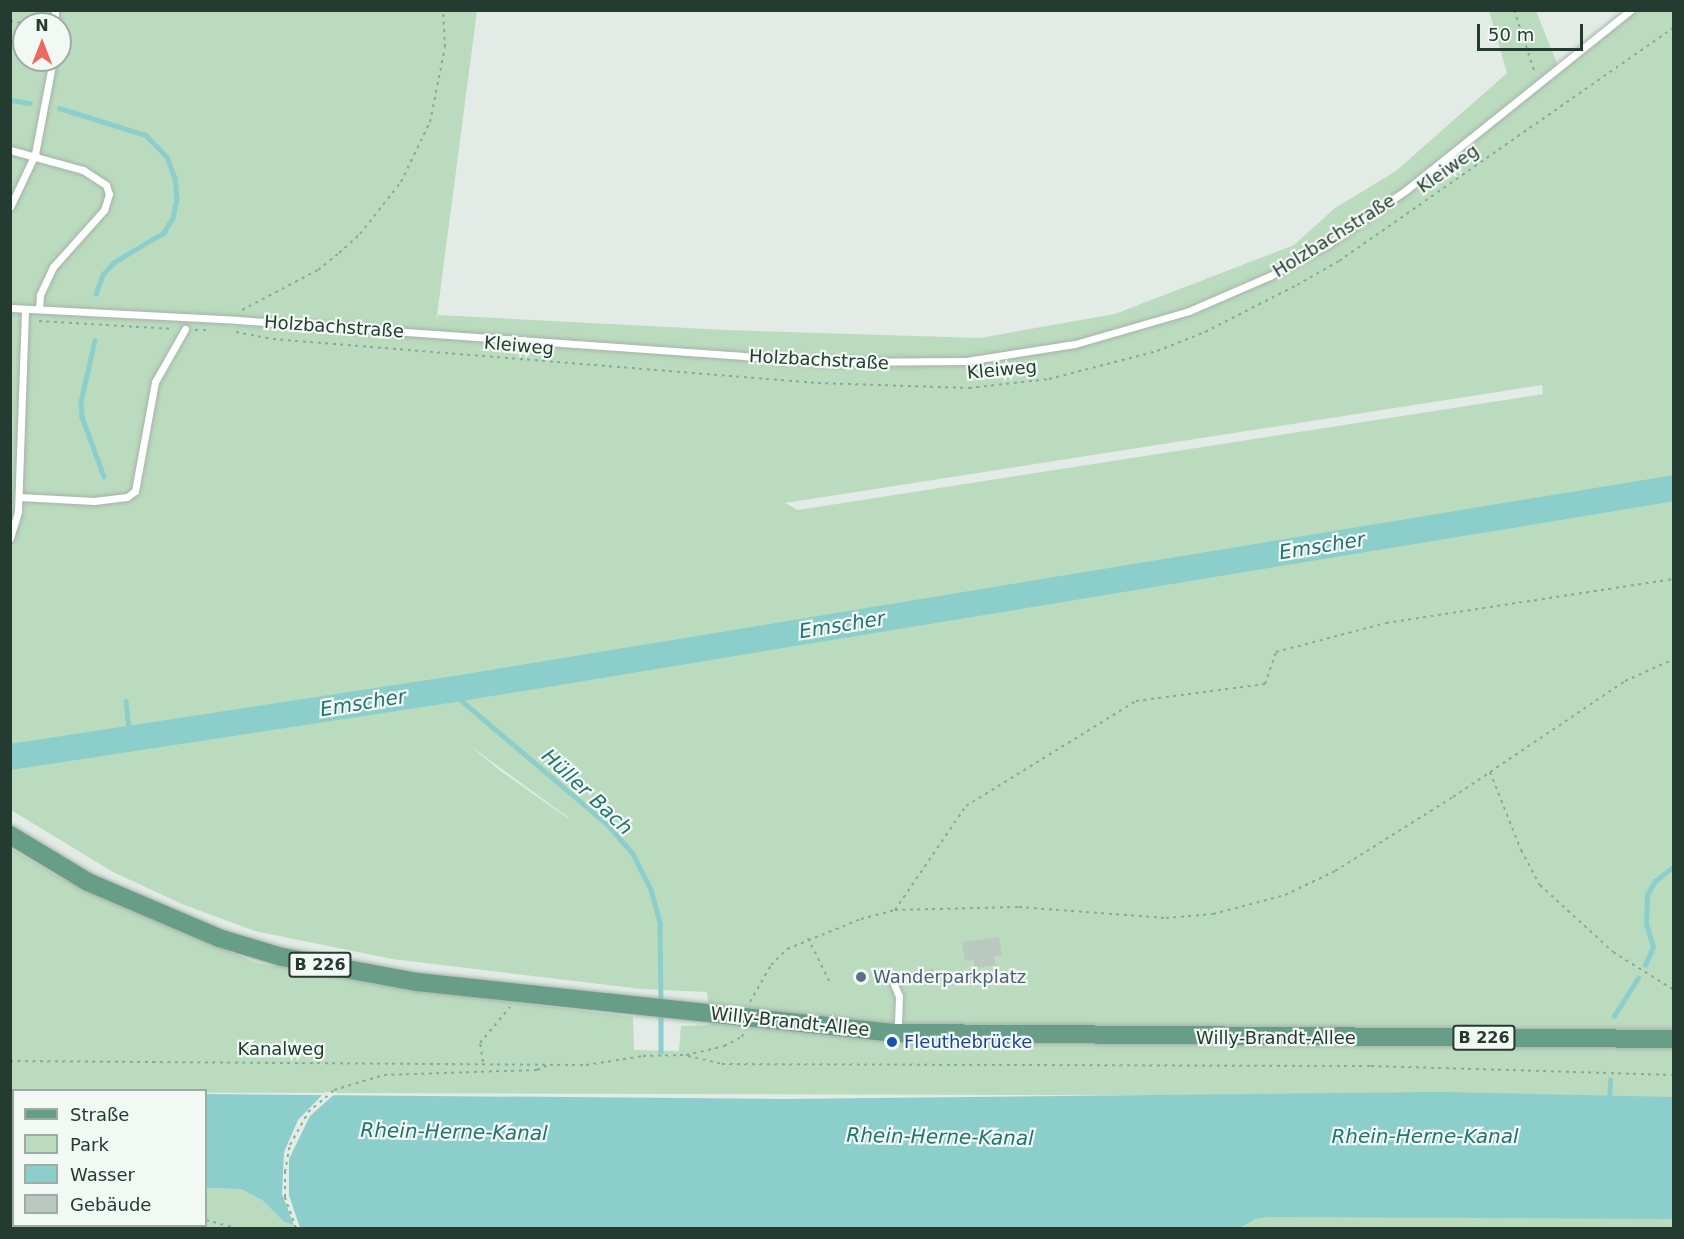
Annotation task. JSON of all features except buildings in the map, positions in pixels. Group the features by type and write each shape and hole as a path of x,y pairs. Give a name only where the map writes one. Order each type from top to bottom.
{"main road":[{"name":"Willy-Brandt-Allee","path":"12,840 107,891 165,918 250,949 354,972 518,994 898,1033 1674,1039"}],"lane":[{"name":"Holzbachstraße","path":"10,308 25,312 39,309 237,320 827,362 930,363 1054,348 1134,329 1189,311 1300,260 1406,190 1630,10"},
{"path":"10,207 35,154 51,72"},
{"path":"10,150 35,154 90,174 106,185 109,194 104,210 53,267 40,294 39,309"},
{"path":"10,538 19,497 25,312"},
{"path":"19,497 94,501 127,497 135,490 155,382 185,329"},
{"path":"893,982 899,996 898,1033"}],"path":[{"path":"237,320 238,312 318,270 339,253 360,234 401,182 430,122 445,47 443,10"},
{"path":"1514,10 1539,82"},
{"name":"Kleiweg","path":"236,332 273,339 818,383 969,388 1048,380 1157,351 1205,332 1340,261 1674,27"},
{"path":"895,910 966,806 1136,701 1265,684 1276,652 1386,623 1674,579"},
{"path":"748,1008 771,965 787,949 808,938 895,910 1019,907 1166,918 1251,906 1285,896 1335,871 1490,772 1625,681 1674,659"},
{"path":"1490,772 1521,850 1540,885 1596,938 1630,964 1674,990"},
{"path":"808,938 830,983"},
{"path":"484,1063 480,1043 518,994"},
{"path":"686,1055 724,1046 742,1037 746,1025"},
{"path":"686,1055 722,1065 1371,1066 1674,1075"},
{"name":"Kanalweg","path":"10,1061 586,1065 643,1056 686,1055"},
{"path":"296,1228 285,1197 290,1145 308,1112 334,1090 384,1075 537,1070 550,1064"},
{"path":"207,1220 235,1228"}],"green space":[{"path":"10,11 477,11 436,323 438,315 726,330 980,338 1115,314 1294,245 1335,208 1396,171 1507,73 1489,11 1536,11 1560,71 1636,11 1673,11 1673,1097 207,1093 207,1089 12,1089 11,1092 11,849 59,877 256,963 487,999 633,1017 634,1050 679,1051 681,1026 710,1025 707,992 641,989 392,959 255,931 184,905 113,872 11,810","holes":["1542,385 1543,394 798,510 785,503","469,745 569,818 502,772"]},
{"path":"10,1181 12,1227 207,1227 207,1188 241,1189 262,1200 284,1222 304,1228 11,1228"},
{"path":"1532,1215 1674,1219 1673,1228 1240,1228 1256,1219 1270,1217"}],"water":[{"path":"11,1092 12,1092 12,1181 10,1181"},
{"name":"Rhein-Herne-Kanal","path":"1441,1092 1673,1097 1673,1219 1270,1217 1256,1219 1240,1228 304,1228 284,1222 262,1200 241,1189 207,1188 207,1094 783,1099"}],"pier":[{"path":"325,1092 337,1092 310,1116 289,1159 289,1195 300,1228 295,1228 282,1194 284,1152 298,1120"}],"waterway":[{"path":"10,100 30,103"},
{"path":"59,108 146,135 167,157 175,178 177,198 173,218 164,233 115,262 103,275 96,294"},
{"path":"95,340 81,402 82,417 104,476"},
{"name":"Emscher","path":"10,757 449,690 1674,488"},
{"name":"Hüller Bach","path":"449,690 608,825 633,854 651,889 660,923 661,1004"},
{"path":"126,701 130,739"},
{"path":"1645,965 1653,947 1646,924 1647,895 1655,881 1674,866"},
{"path":"1614,1016 1638,978"},
{"name":"Hüller Bach","path":"661,1012 661,1052"},
{"path":"1609,1101 1610,1080"}],"place":[{"name":"Wanderparkplatz","path":"861,977"},
{"name":"Fleuthebrücke","path":"892,1042"}]}
